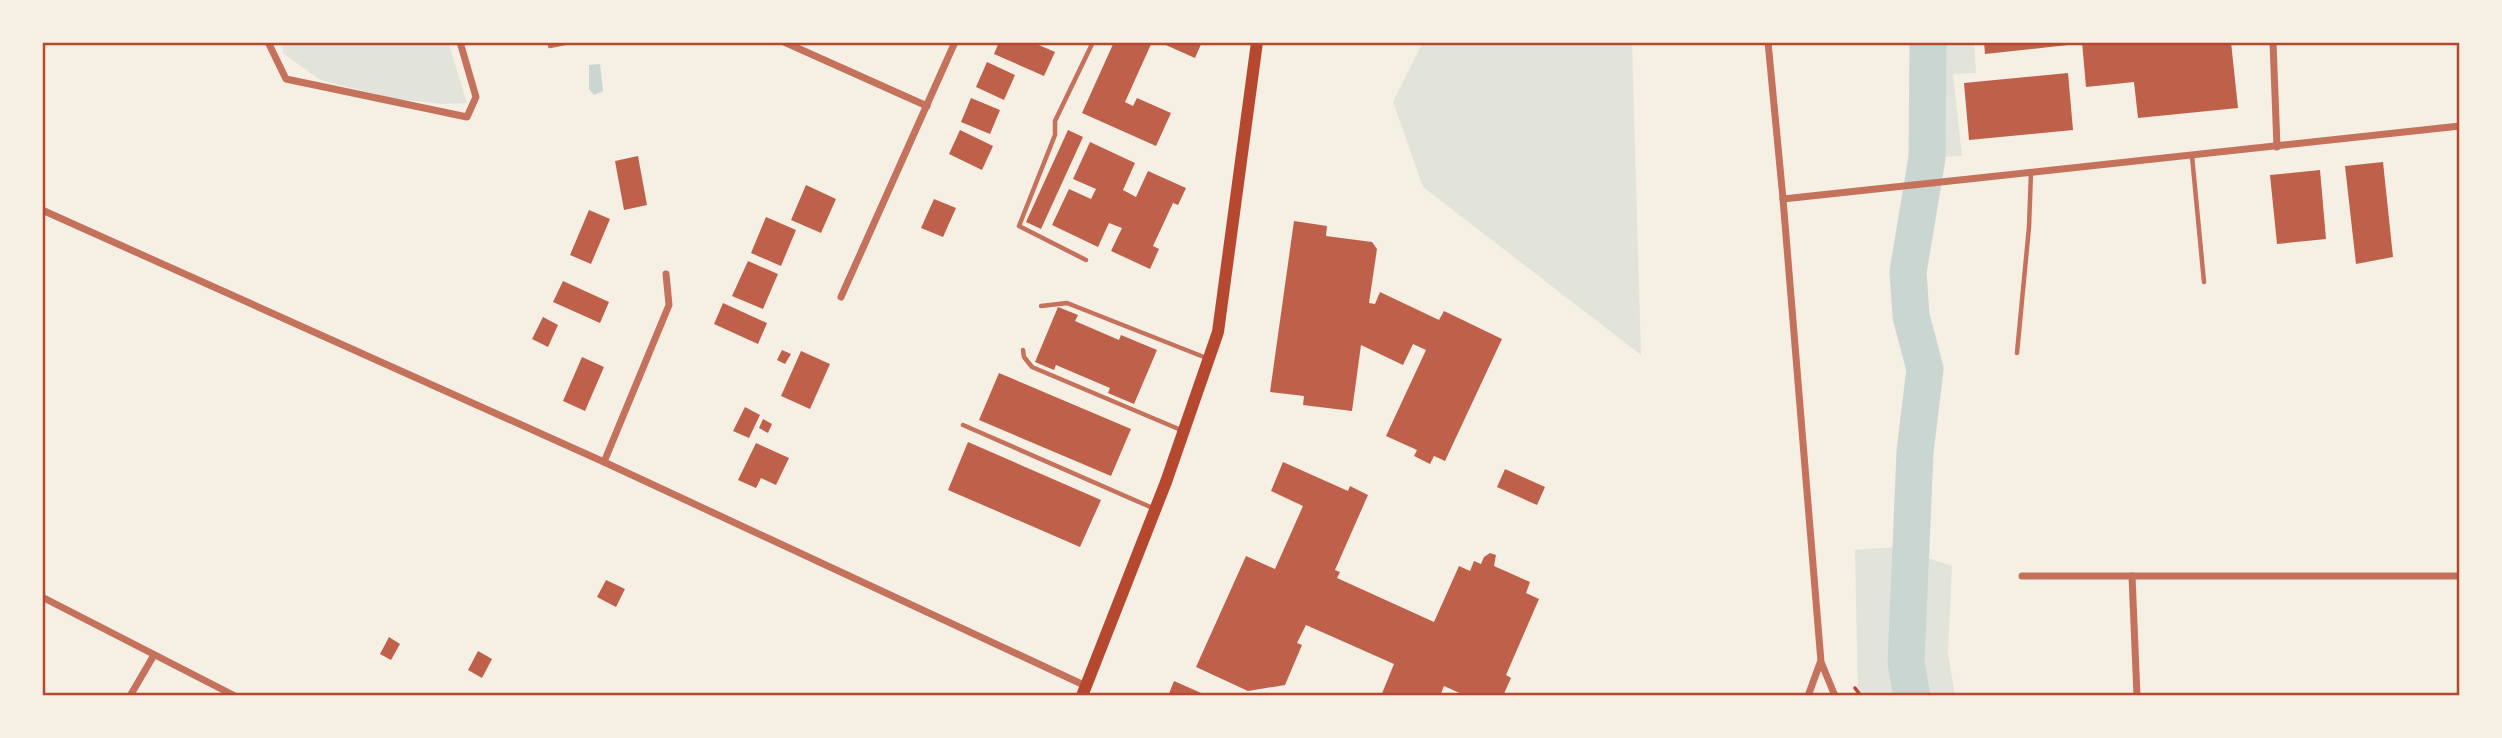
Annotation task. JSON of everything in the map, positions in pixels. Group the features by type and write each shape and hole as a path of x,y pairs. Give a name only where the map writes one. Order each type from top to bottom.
{"main road":[{"path":"1084,691 1185,432 1218,332 1257,42"}],"street":[{"path":"268,42 286,79 467,117 476,97 460,42"},
{"path":"783,42 926,106"},
{"path":"841,297 955,42"},
{"path":"1768,42 1821,662 1835,696"},
{"path":"2273,42 2277,147"},
{"path":"1783,199 2460,126"},
{"path":"42,210 604,462 1084,691"},
{"path":"604,462 669,305 666,274"},
{"path":"2022,576 2460,576 2460,584"},
{"path":"2132,576 2137,696"},
{"path":"42,597 235,696"},
{"path":"130,696 154,654"},
{"path":"1808,696 1821,662"}],"lane":[{"path":"550,46 569,42"},
{"path":"664,42 678,42"},
{"path":"1086,260 1018,226 1055,135 1055,121 1093,42"},
{"path":"2192,156 2204,282"},
{"path":"2017,353 2029,227 2031,172"},
{"path":"1041,306 1067,303 1209,359"},
{"path":"1023,350 1024,357 1032,367 1185,432"},
{"path":"963,425 1155,510"}],"path":[{"path":"1855,688 1861,696"}],"shaded area":[{"path":"282,42 448,42 467,103 444,104 395,99 320,80 283,53"},
{"path":"1423,42 1632,42 1641,355 1423,187 1393,102"},
{"path":"1928,42 1974,42 1976,73 1953,74 1962,156 1927,158"},
{"path":"600,64 603,91 594,95 589,89 589,65"},
{"path":"1895,547 1952,566 1948,653 1955,696 1858,696 1855,550"}],"building":[{"path":"999,42 1032,42 1055,52 1044,76 994,54"},
{"path":"1114,42 1152,42 1125,102 1133,106 1137,98 1171,113 1156,146 1082,113"},
{"path":"1159,42 1202,42 1195,58"},
{"path":"1984,42 2077,42 2077,44 1985,54"},
{"path":"2082,42 2231,42 2238,108 2138,118 2134,82 2086,87"},
{"path":"987,62 1015,75 1004,100 976,87"},
{"path":"2068,73 2073,130 1969,140 1964,83"},
{"path":"971,98 1000,110 990,134 961,122"},
{"path":"960,130 993,146 982,170 949,154"},
{"path":"1068,130 1083,137 1041,229 1026,222"},
{"path":"1090,142 1135,163 1123,190 1136,197 1148,171 1186,188 1178,205 1173,203 1153,246 1159,249 1150,269 1111,251 1122,228 1109,223 1098,247 1052,225 1069,189 1091,199 1096,189 1073,179"},
{"path":"638,156 647,205 624,210 615,161"},
{"path":"2383,162 2393,257 2356,264 2345,166"},
{"path":"2320,170 2326,239 2277,244 2270,175"},
{"path":"806,185 836,199 821,233 791,220"},
{"path":"934,199 956,208 943,237 921,228"},
{"path":"589,210 610,219 591,264 570,255"},
{"path":"766,217 796,230 781,266 751,253"},
{"path":"1294,221 1327,226 1326,236 1372,242 1377,249 1369,303 1375,304 1380,292 1439,320 1444,311 1502,339 1445,461 1434,456 1430,464 1414,456 1417,450 1386,436 1426,350 1413,344 1403,365 1361,345 1352,411 1303,405 1304,396 1270,392"},
{"path":"748,261 778,274 763,309 732,296"},
{"path":"563,281 609,302 600,323 553,302"},
{"path":"723,303 767,323 758,344 714,324"},
{"path":"1058,307 1078,315 1075,321 1119,340 1121,335 1157,350 1134,404 1108,393 1110,388 1056,365 1054,370 1035,362"},
{"path":"543,317 558,325 548,347 532,339"},
{"path":"782,350 791,354 785,364 777,360"},
{"path":"801,351 830,364 810,409 781,396"},
{"path":"582,357 604,367 585,411 563,401"},
{"path":"999,373 1131,429 1111,476 979,420"},
{"path":"745,407 760,415 749,438 733,431"},
{"path":"763,419 772,424 768,433 759,428"},
{"path":"968,442 1101,500 1080,547 948,490"},
{"path":"756,443 789,458 776,485 761,478 756,488 738,480"},
{"path":"1283,462 1348,491 1350,486 1368,495 1335,570 1340,572 1337,578 1434,622 1459,566 1470,571 1474,561 1481,564 1484,557 1490,553 1496,555 1494,566 1530,582 1526,593 1539,599 1506,675 1511,678 1503,696 1466,696 1444,686 1440,696 1381,696 1394,664 1306,625 1297,643 1302,645 1285,685 1248,691 1196,667 1246,556 1275,569 1303,506 1271,491"},
{"path":"1505,469 1545,487 1537,505 1497,487"},
{"path":"606,580 625,589 616,607 597,597"},
{"path":"389,637 400,644 391,660 380,654"},
{"path":"478,651 492,659 482,678 468,670"},
{"path":"1174,681 1208,696 1168,696"}],"waterway":[{"path":"1912,696 1906,663 1915,452 1925,369 1911,316 1908,272 1927,158 1928,42"}]}
